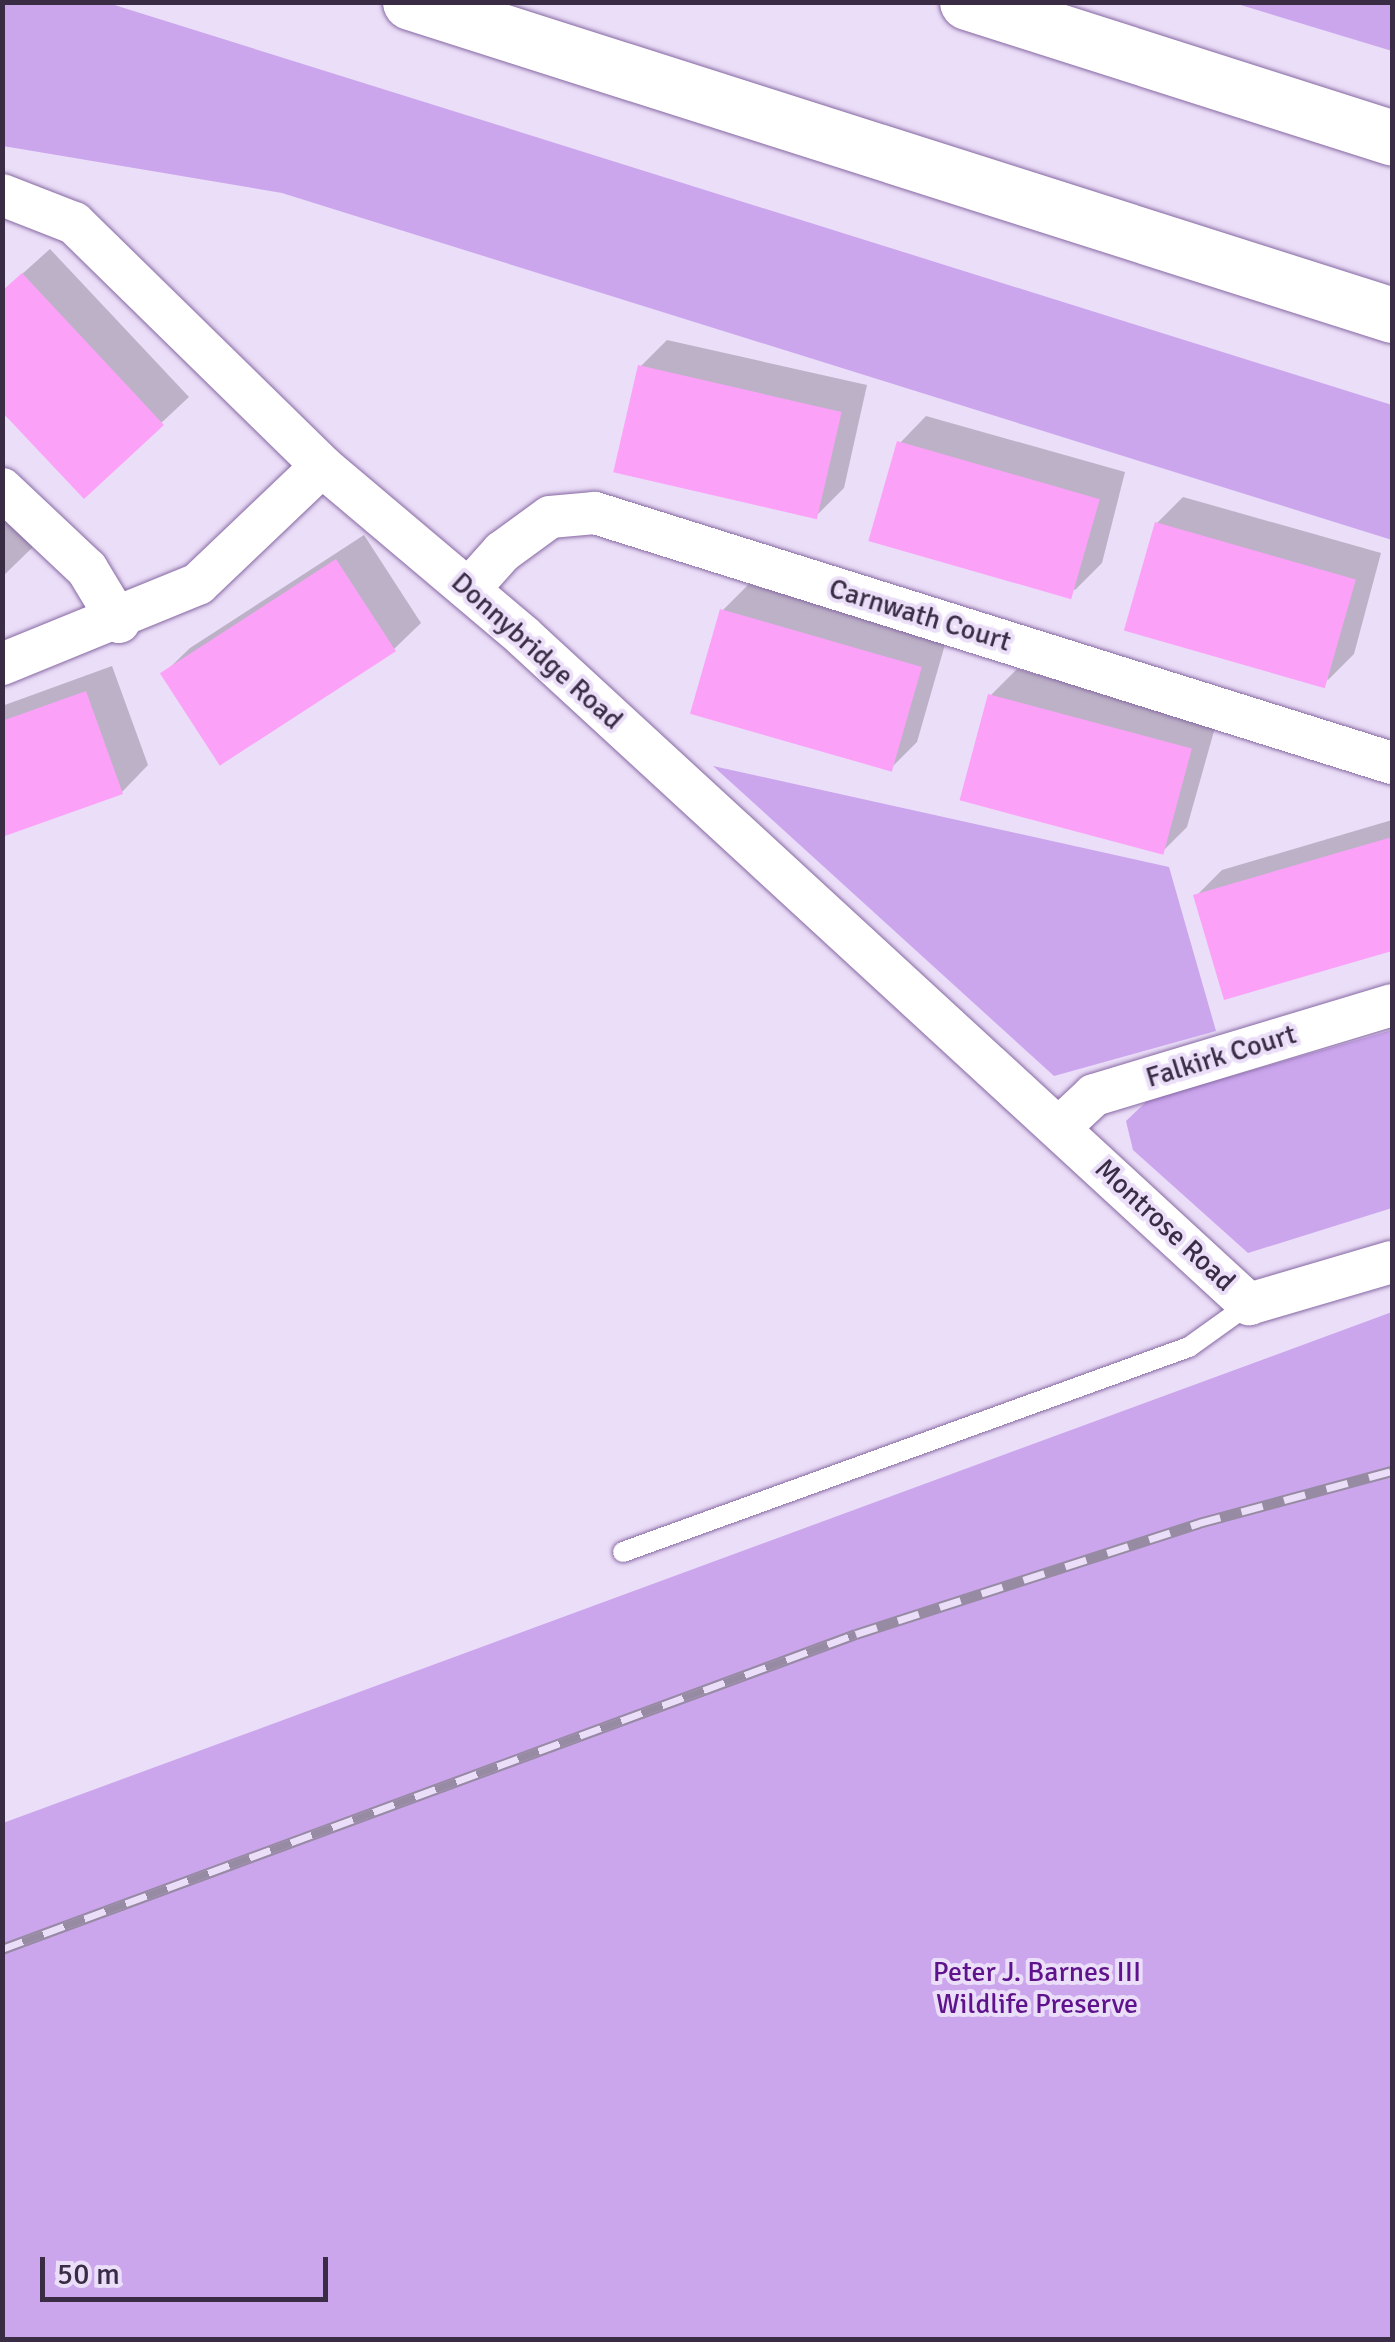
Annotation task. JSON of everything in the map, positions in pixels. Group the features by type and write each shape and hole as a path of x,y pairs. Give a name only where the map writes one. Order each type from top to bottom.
{"highway":[{"path":"410,2 1392,315"},
{"path":"967,2 1392,138"}],"street":[{"name":"Donnybridge Road","path":"2,195 74,223 322,466 469,589 1060,1126"},
{"path":"2,664 119,622 198,584 322,466"},
{"path":"2,490 86,569 119,622"},
{"name":"Carnwath Court","path":"469,589 502,552 550,518 595,513 1392,763"},
{"name":"Falkirk Court","path":"1060,1126 1094,1094 1392,1004"},
{"name":"Montrose Road","path":"1060,1126 1249,1304 1392,1262"}],"lane":[{"path":"624,1552 1189,1346 1249,1304"}],"green space":[{"path":"2,3 108,3 1392,405 1392,540 282,193 3,146"},
{"path":"1234,3 1392,3 1392,51"},
{"path":"713,766 1169,867 1216,1031 1054,1076"},
{"path":"1392,1030 1392,1208 1248,1253 1133,1150 1126,1121 1148,1100"},
{"name":"Peter J. Barnes III Wildlife Preserve","path":"1392,1312 1392,2339 3,2339 3,1823"}],"building":[{"path":"22,273 164,425 84,499 2,412 2,291"},
{"path":"638,365 842,412 817,519 613,472"},
{"path":"897,441 1100,499 1071,599 868,541"},
{"path":"1155,522 1356,580 1325,688 1124,631"},
{"path":"336,559 396,651 220,766 160,673"},
{"path":"720,609 922,667 892,772 690,714"},
{"path":"86,691 123,794 2,837 2,721"},
{"path":"988,694 1192,749 1163,855 960,800"},
{"path":"1392,837 1392,951 1224,1000 1193,895"}],"railway":[{"path":"2,1949 856,1634 1199,1523 1392,1471"}]}
